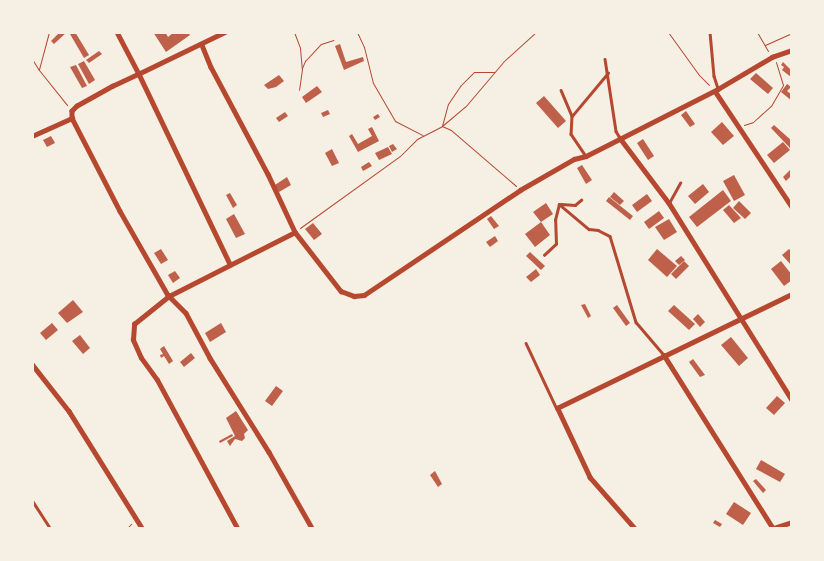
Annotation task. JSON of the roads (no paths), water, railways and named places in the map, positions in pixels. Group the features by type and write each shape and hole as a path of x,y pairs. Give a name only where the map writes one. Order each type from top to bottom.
{"street":[{"path":"117,32 230,264"},
{"path":"226,32 113,86 72,111 72,118 120,211 169,296 186,313 210,358 269,452 312,528"},
{"path":"202,44 211,67 268,174 295,232 341,291 354,296 364,295 520,190 574,159 586,156 717,90 772,56 792,50"},
{"path":"717,90 792,207"},
{"path":"32,136 72,118"},
{"path":"620,138 669,203 792,400"},
{"path":"237,528 157,380 141,358 133,340 134,324 169,296 295,232"},
{"path":"634,528 590,478 557,408 792,294"},
{"path":"664,355 773,528 792,522"},
{"path":"32,364 69,411 142,528"}],"lane":[{"path":"710,32 717,90"},
{"path":"606,59 616,131 620,138"},
{"path":"572,116 608,73"},
{"path":"561,90 572,116 571,134 586,156"},
{"path":"669,203 680,183"},
{"path":"559,204 576,205 580,200"},
{"path":"544,254 556,244 555,220 559,204"},
{"path":"559,204 590,229 610,236 636,322 664,355"},
{"path":"526,343 557,408"},
{"path":"32,500 50,528"}]}
